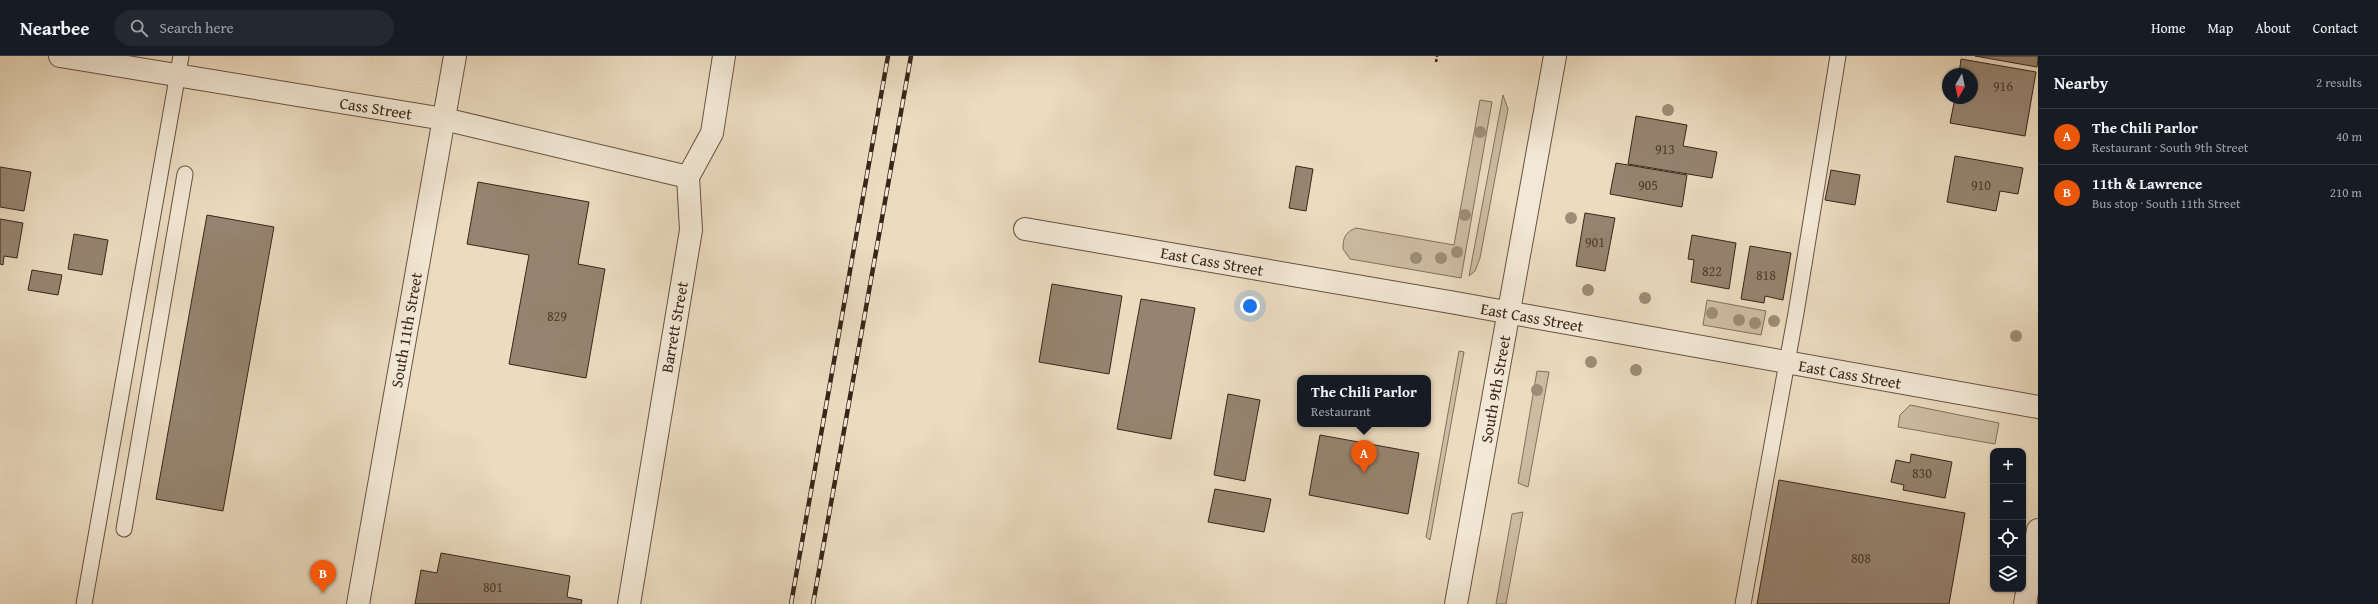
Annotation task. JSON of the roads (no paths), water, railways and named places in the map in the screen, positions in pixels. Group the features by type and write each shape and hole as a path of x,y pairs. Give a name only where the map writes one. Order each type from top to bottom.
{"street":[{"name":"Cass Street","path":"60,56 179,66 444,119 688,177"},
{"name":"South 11th Street","path":"358,604 455,56"},
{"path":"688,177 712,133 724,56"},
{"name":"South 9th Street","path":"1456,604 1555,56"},
{"name":"Barrett Street","path":"629,604 691,230 688,177"},
{"name":"East Cass Street","path":"1025,229 1509,313 2038,408"},
{"path":"2025,604 2038,530"}],"lane":[{"path":"1743,604 1786,363 1838,56"},
{"path":"84,604 179,66"},
{"path":"124,529 185,174"}],"railway":[{"path":"791,604 888,56"},
{"path":"813,604 911,56"}],"place":[{"name":"The Chili Parlor","path":"1364,473"},
{"name":"11th & Lawrence","path":"323,593"}]}
